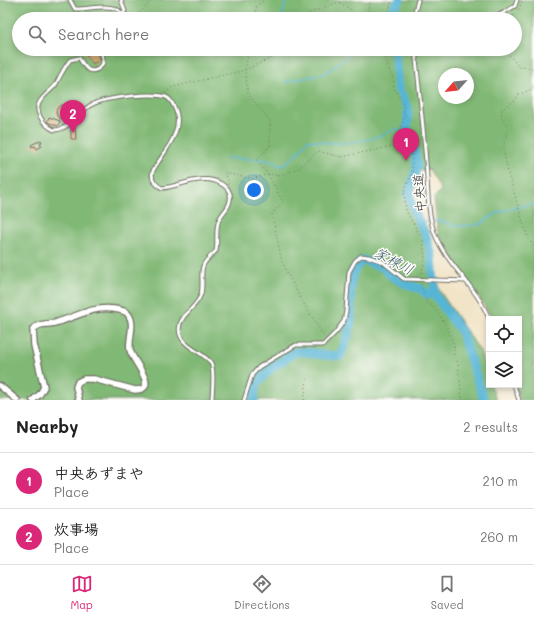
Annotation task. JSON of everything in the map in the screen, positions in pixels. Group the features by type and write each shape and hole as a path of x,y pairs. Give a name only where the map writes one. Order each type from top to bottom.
{"street":[{"path":"33,400 40,394 44,387 34,345 33,329 42,323 57,322 92,309 104,308 122,310 127,313 132,324 129,345 130,352 145,376 146,382 144,387 141,390 136,390 94,379 84,379 78,382 76,387 79,400"},
{"path":"0,386 17,400"}],"lane":[{"path":"70,0 75,9 82,10 114,6 121,12"},
{"path":"121,0 124,12"},
{"path":"415,12 418,0"},
{"path":"505,12 515,6 517,0"},
{"path":"102,56 104,61 102,66 94,71 90,71 85,68 79,58 70,60 59,76 55,85 40,101 38,107 39,115 43,122 54,130 61,130 67,127 79,114 93,104 112,99 139,95 162,96 168,99 173,105 178,122 171,143 153,171 152,177 154,181 162,188 200,180 221,182 226,186 230,197 230,203 219,219 216,251 205,262 201,269 202,293 181,323 180,328 182,337 188,346 210,362 212,369 212,400"},
{"name":"中央道","path":"416,56 429,206 434,231 443,252 476,293 489,316"},
{"path":"244,400 252,375 259,367 296,345 323,345 336,332 344,321 349,272 355,261 361,256 370,257 383,262 404,279 466,281"},
{"path":"515,388 519,400"}],"path":[{"path":"141,12 152,0"},
{"path":"255,12 256,5 265,0"},
{"path":"367,12 370,0"},
{"path":"389,12 392,0"},
{"path":"517,12 522,0"},
{"path":"313,12 339,2 353,12"},
{"path":"248,56 245,70 248,94 270,121 270,146 256,161 268,174 282,202 272,214 282,262 299,296 327,342"},
{"path":"162,96 173,87 245,70 276,56"},
{"path":"384,56 393,78 394,88 402,101 405,116 400,129 412,156 412,172 404,192 406,211 424,240 425,258 419,280 427,304 432,306 446,325 454,345 454,355 458,362 462,400"},
{"path":"408,56 416,59"},
{"path":"510,56 519,67 532,68 534,70"},
{"path":"534,88 518,94 516,100 502,109 501,113 501,118 507,124 508,128 504,144 504,153 508,173 527,235 534,248"},
{"path":"226,186 229,183 225,173 253,179 268,174 279,176 299,168 318,151 341,158 395,146 412,156"},
{"path":"304,400 307,379"}],"green space":[{"path":"0,0 534,0 534,400 520,400 516,388 522,388 522,316 491,316 438,234 434,198 441,190 429,169 418,171 413,199 434,254 439,290 480,351 486,370 486,388 492,388 496,400 0,400"}],"building":[{"path":"87,56 99,56 101,59 93,64"},
{"path":"60,105 66,105 70,109 70,115 66,119 60,119 56,115 56,109"},
{"path":"49,117 60,121 58,126 47,122"},
{"path":"71,128 75,128 76,139 71,139"},
{"path":"41,140 42,142 40,143 42,146 37,149 35,146 32,147 31,145"}],"waterway":[{"path":"283,12 287,0"},
{"path":"393,12 400,0"},
{"path":"285,82 324,74 348,56"},
{"path":"395,56 398,88 408,108 407,133 415,153 417,167 409,194 414,211 426,235 432,256 435,295"},
{"path":"227,158 268,160 282,166 296,155 308,140 346,143 382,135 394,129 407,133"},
{"path":"434,221 441,221 455,226 479,225 499,212 532,204 534,205"},
{"path":"420,224 429,221"},
{"name":"家棟川","path":"254,400 256,385 269,370 295,352 340,356 347,339 351,321 351,280 353,272 363,260 382,267 393,277 406,284 421,289 427,294 435,295 461,331 484,400"}],"place":[{"name":"炊事場","path":"73,133"},
{"name":"中央あずまや","path":"406,161"}]}
